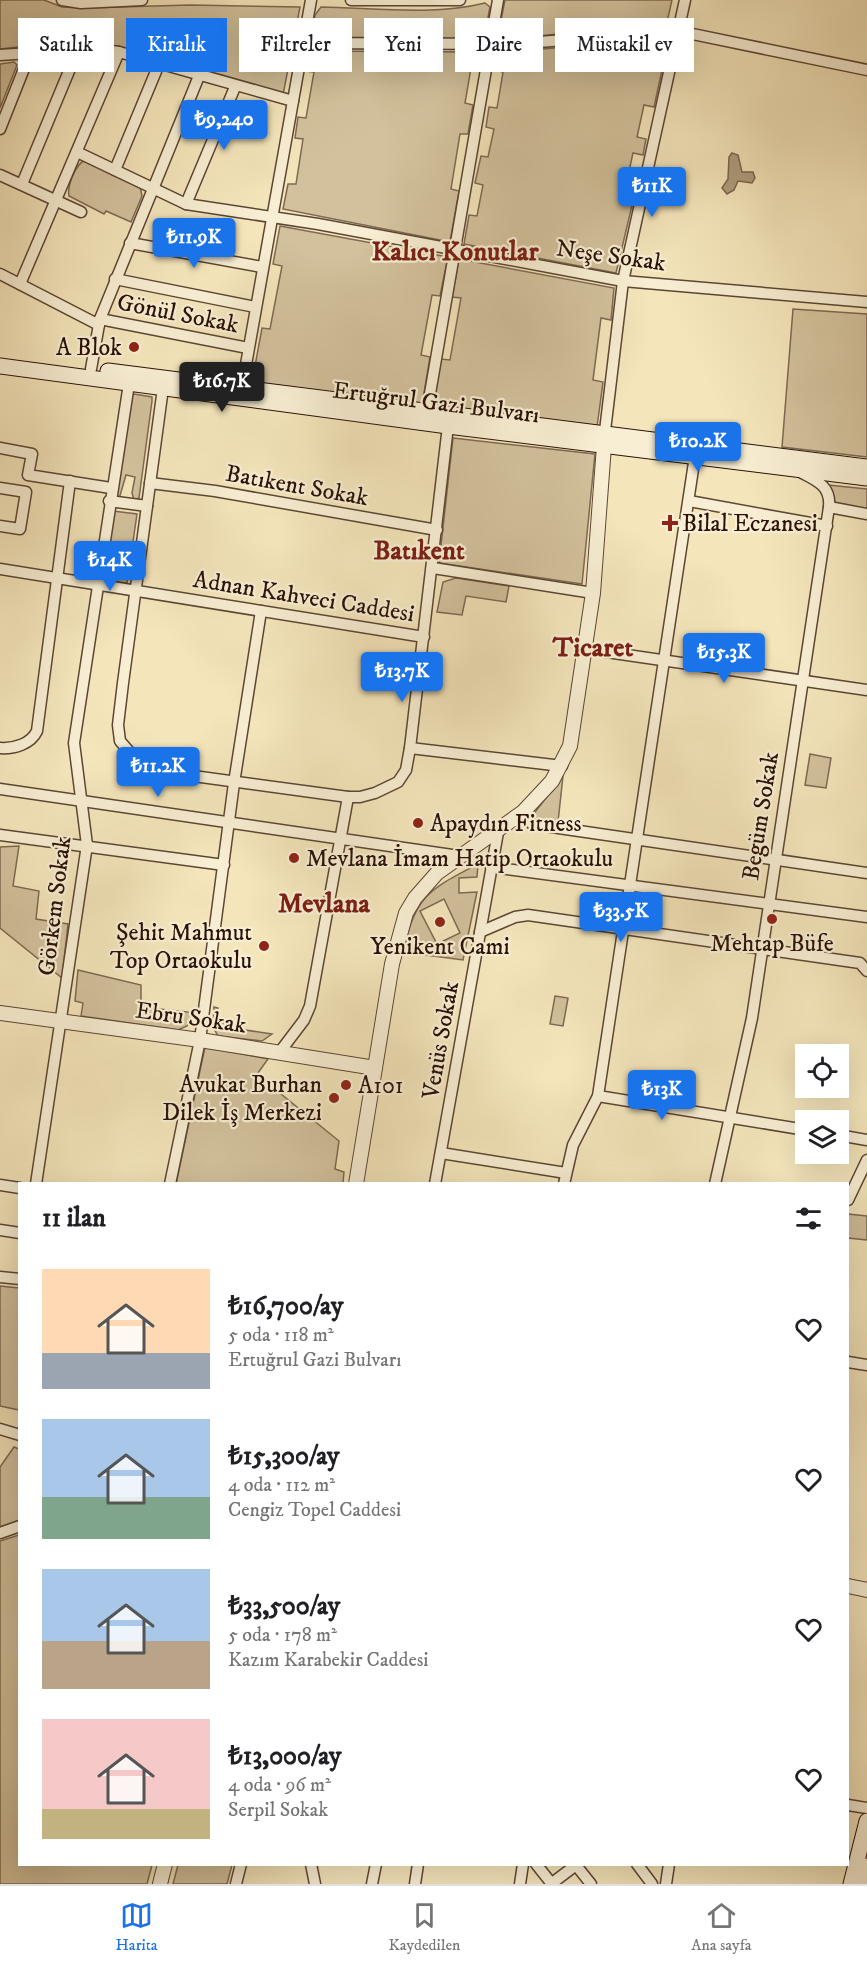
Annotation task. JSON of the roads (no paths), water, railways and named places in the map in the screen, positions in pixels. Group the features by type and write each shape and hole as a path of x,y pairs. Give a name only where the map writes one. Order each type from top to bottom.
{"main road":[{"name":"Ertuğrul Gazi Bulvarı","path":"0,357 91,369 163,388 448,426 867,467"},
{"name":"Ertuğrul Gazi Bulvarı","path":"0,366 242,387 427,411 695,456 867,478"},
{"path":"850,1884 867,1821"},
{"path":"862,1884 867,1866"}],"street":[{"path":"62,0 81,3 142,0"},
{"path":"308,18 311,0"},
{"path":"351,0 460,0"},
{"path":"495,18 498,0"},
{"path":"681,18 685,0"},
{"path":"694,34 867,70"},
{"path":"352,44 455,45"},
{"path":"114,51 126,54"},
{"path":"20,285 119,52"},
{"path":"0,55 18,54"},
{"path":"0,129 22,72"},
{"path":"22,184 69,72"},
{"path":"116,171 156,72"},
{"path":"186,72 293,101"},
{"path":"242,387 298,72"},
{"path":"427,411 486,72"},
{"path":"359,1182 375,1068 402,923 422,889 459,856 498,832 523,812 552,781 562,766 573,734 593,593 604,440 623,281 669,72"},
{"path":"91,369 99,322 199,76"},
{"path":"186,204 235,87"},
{"name":"Neşe Sokak","path":"77,152 186,204 318,224 623,281 867,302"},
{"path":"0,176 81,212"},
{"path":"130,243 262,267"},
{"name":"Gönül Sokak","path":"0,274 99,322 248,348"},
{"path":"116,279 255,307"},
{"name":"Görkem Sokak","path":"36,1182 87,845 74,743 129,379"},
{"path":"163,388 122,693 120,741 132,758 148,768 234,783 348,797 375,793 398,782 406,770 433,568 448,426"},
{"path":"0,448 32,454 20,529 0,526"},
{"path":"441,1153 565,1178 573,1145 598,1096 695,456"},
{"path":"797,470 825,488 830,498 829,507 867,514"},
{"path":"28,475 111,488"},
{"path":"0,747 14,749 36,734 70,482"},
{"name":"Batıkent Sokak","path":"150,483 215,491 437,530"},
{"path":"0,488 26,492"},
{"path":"109,501 147,506"},
{"path":"689,501 827,526"},
{"name":"Begüm Sokak","path":"715,1182 752,1018 767,904 829,507"},
{"path":"433,568 593,593"},
{"name":"Adnan Kahveci Caddesi","path":"0,569 424,637"},
{"path":"170,1182 200,1040 234,783 261,611"},
{"path":"586,649 867,690"},
{"path":"410,748 562,766"},
{"path":"0,789 459,856"},
{"path":"279,1053 304,1020 310,1006 348,797"},
{"path":"523,812 532,824 537,825 867,873"},
{"name":"Venüs Sokak","path":"435,1182 498,832"},
{"path":"0,835 224,865"},
{"path":"491,867 867,917"},
{"path":"480,932 515,917 528,915 860,963 867,971"},
{"name":"Ebru Sokak","path":"0,1013 200,1040 375,1068"},
{"path":"598,1096 795,1128"},
{"path":"849,1137 867,1140"},
{"path":"849,1198 867,1161"},
{"path":"0,1185 18,1188"},
{"path":"0,1230 18,1233"},
{"path":"0,1277 18,1279"},
{"path":"849,1362 867,1365"},
{"path":"0,1429 18,1434"},
{"path":"0,1533 18,1527"},
{"path":"849,1586 867,1590"},
{"path":"849,1805 867,1808"},
{"path":"160,1884 164,1866"},
{"path":"236,1884 240,1866"},
{"path":"310,1866 315,1884"},
{"path":"372,1884 376,1866"},
{"path":"415,1884 418,1866"},
{"path":"520,1884 523,1866"},
{"path":"538,1866 551,1884 575,1866"},
{"path":"577,1866 591,1884"},
{"path":"638,1866 652,1884"},
{"path":"666,1884 669,1866"}],"place":[{"name":"A Blok","path":"134,347"},
{"name":"Bilal Eczanesi","path":"670,523"},
{"name":"Apaydın Fitness","path":"418,823"},
{"name":"Mevlana İmam Hatip Ortaokulu","path":"294,858"},
{"name":"Mehtap Büfe","path":"772,919"},
{"name":"Yenikent Cami","path":"440,922"},
{"name":"Şehit Mahmut Top Ortaokulu","path":"264,946"},
{"name":"A101","path":"346,1085"},
{"name":"Avukat Burhan Dilek İş Merkezi","path":"334,1098"}],"district":[{"name":"Kalıcı Konutlar","path":"455,251"},
{"name":"Batıkent","path":"419,550"},
{"name":"Ticaret","path":"593,647"},
{"name":"Mevlana","path":"324,903"}]}
